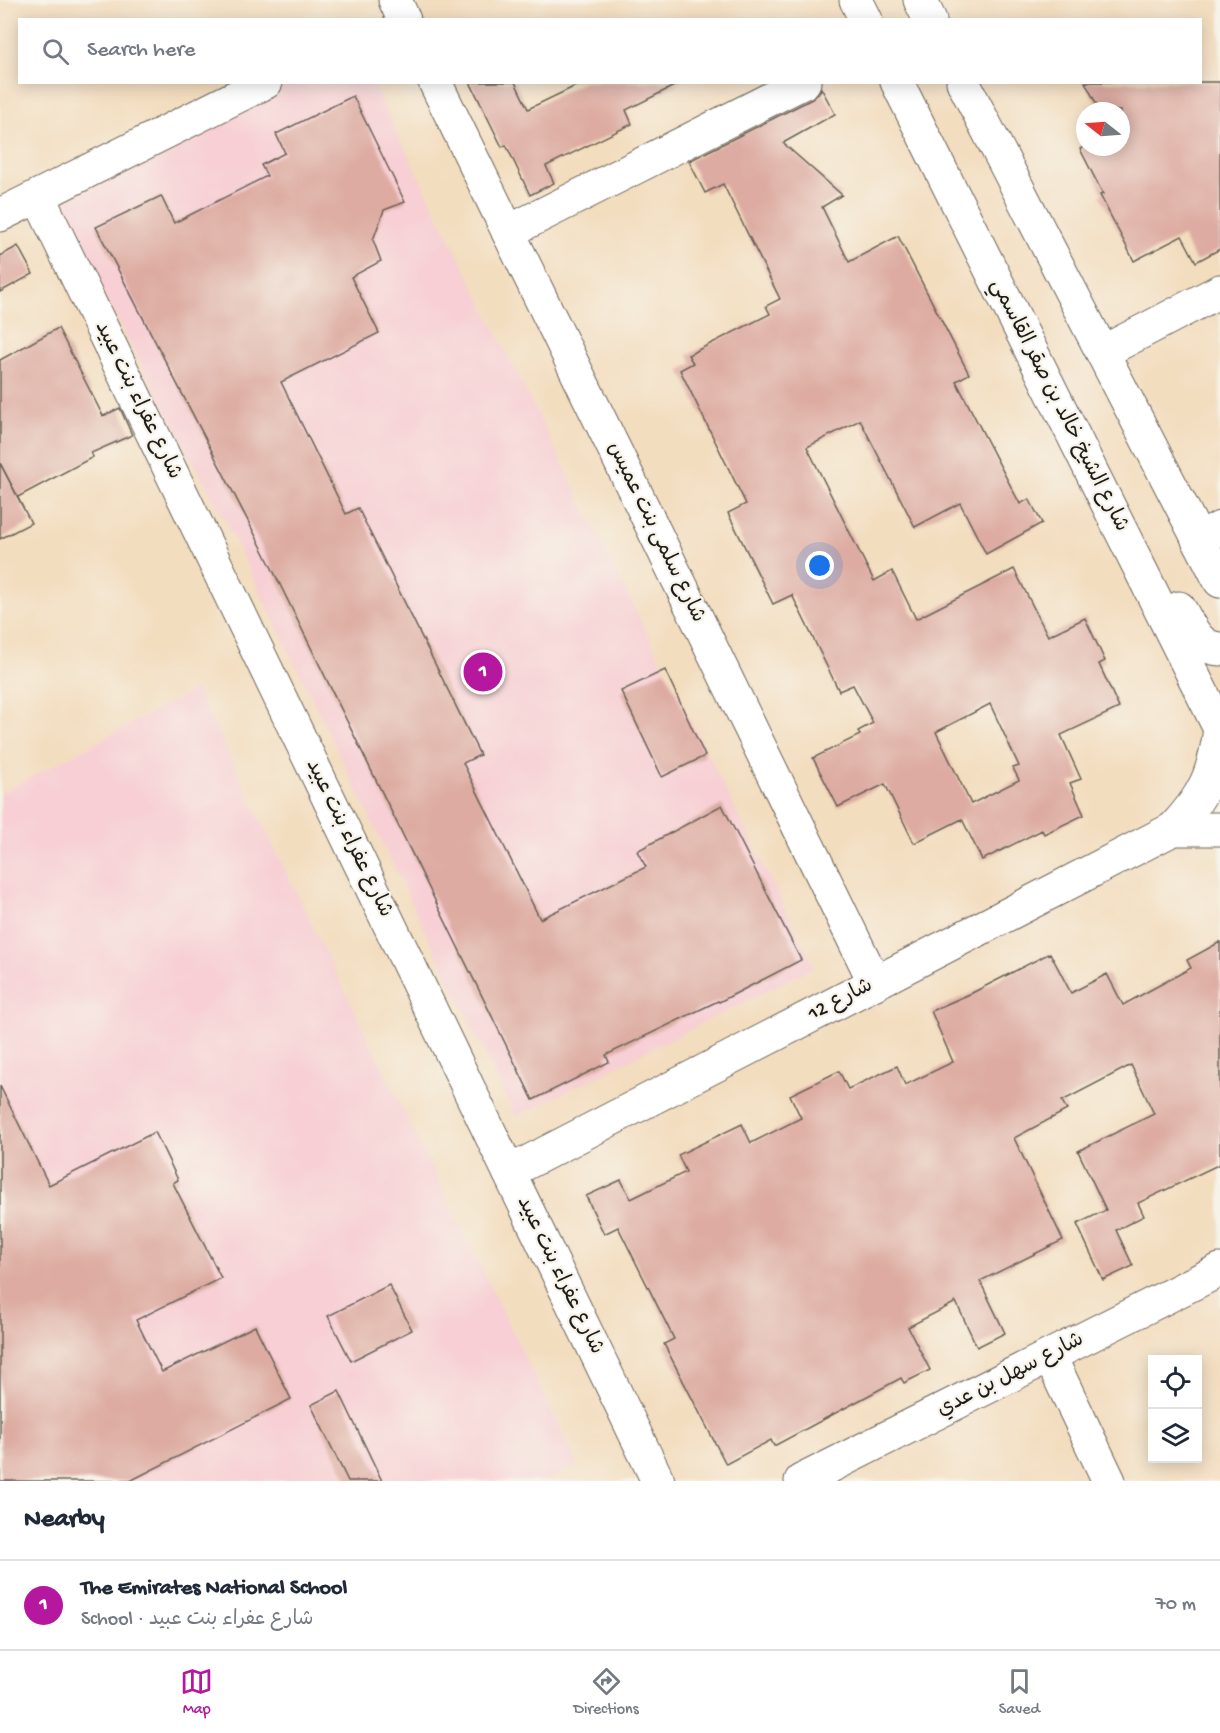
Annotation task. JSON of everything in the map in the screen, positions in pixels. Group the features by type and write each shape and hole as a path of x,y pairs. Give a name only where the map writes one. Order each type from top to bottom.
{"street":[{"path":"856,0 865,18"},
{"path":"920,0 929,18"},
{"path":"0,215 262,84"},
{"name":"شارع سلمى بنت عميس","path":"436,84 875,982"},
{"path":"508,232 800,84"},
{"name":"شارع الشيخ خالد بن صقر القاسمي","path":"898,84 1220,729"},
{"path":"964,84 1102,352 1209,534 1220,581"},
{"name":"شارع عفراء بنت عبيد","path":"38,196 658,1481"},
{"path":"1102,352 1220,291"},
{"path":"1133,555 1168,590 1202,644 1220,649"},
{"name":"شارع 12","path":"509,1172 1173,829 1192,808 1207,784 1216,757 1220,729"},
{"name":"شارع 12","path":"1173,829 1220,829"},
{"name":"شارع سهل بن عدي","path":"801,1481 1220,1270"},
{"path":"1050,1357 1109,1481"}],"shaded area":[{"path":"285,84 372,84 814,967 516,1117 225,520 55,205"},
{"path":"196,689 578,1465 544,1481 0,1481 0,794"}],"building":[{"path":"1220,82 1220,249 1196,262 1182,236 1134,261 1100,195 1103,194 1084,156 1130,156 1130,102 1095,102 1086,84"},
{"path":"471,84 516,84 528,109 580,84 678,84 626,110 632,124 546,166 554,183 530,195 506,145 502,147"},
{"path":"821,88 835,114 783,143 842,195 822,207 849,262 898,236 969,374 956,381 1020,504 1029,499 1042,523 986,554 960,503 915,527 860,420 807,447 874,581 892,571 916,619 1014,569 1048,636 1085,618 1105,661 1099,664 1119,708 1061,735 1081,779 1070,783 1084,815 1044,834 1042,830 982,860 962,819 914,843 885,784 838,807 813,758 860,735 858,731 873,723 853,685 839,691 792,595 773,604 728,513 746,504 680,370 693,363 688,355 770,314 766,306 780,299 723,184 705,193 689,161 812,99","holes":["990,704 1019,766 1013,768 1019,780 971,804 936,732"]},
{"path":"353,96 405,202 384,210 373,240 381,261 351,277 379,333 281,382 346,514 358,508 480,755 463,763 540,919 646,867 637,851 722,805 801,960 719,1002 606,1055 609,1062 533,1100 265,554 96,227 161,196 174,223 267,176 261,165 285,153 276,134"},
{"path":"18,246 33,274 0,292 0,256"},
{"path":"58,328 103,416 120,408 132,435 91,453 93,457 18,497 0,463 0,360"},
{"path":"0,463 31,523 0,539"},
{"path":"665,670 705,756 662,777 621,691"},
{"path":"1220,942 1220,1164 1138,1203 1144,1216 1116,1230 1133,1266 1103,1280 1077,1224 1106,1210 1078,1151 1154,1114 1131,1065 1062,1101 1067,1110 1014,1138 1063,1240 980,1281 1005,1333 977,1347 956,1302 908,1327 930,1370 904,1383 901,1378 774,1446 771,1440 726,1464 664,1344 674,1339 618,1227 604,1234 586,1196 621,1180 631,1199 686,1172 678,1155 742,1124 751,1143 801,1118 790,1095 839,1071 848,1089 897,1066 905,1085 953,1062 931,1011 1050,953 1071,993 1107,974 1123,1005 1191,968 1187,960"},
{"path":"0,1086 49,1185 155,1132 178,1180 173,1183 221,1278 136,1320 162,1372 255,1326 291,1399 130,1481 0,1481"},
{"path":"389,1285 412,1330 351,1361 328,1316"},
{"path":"339,1391 382,1481 348,1481 311,1405"}],"place":[{"name":"The Emirates National School","path":"483,672"}]}
